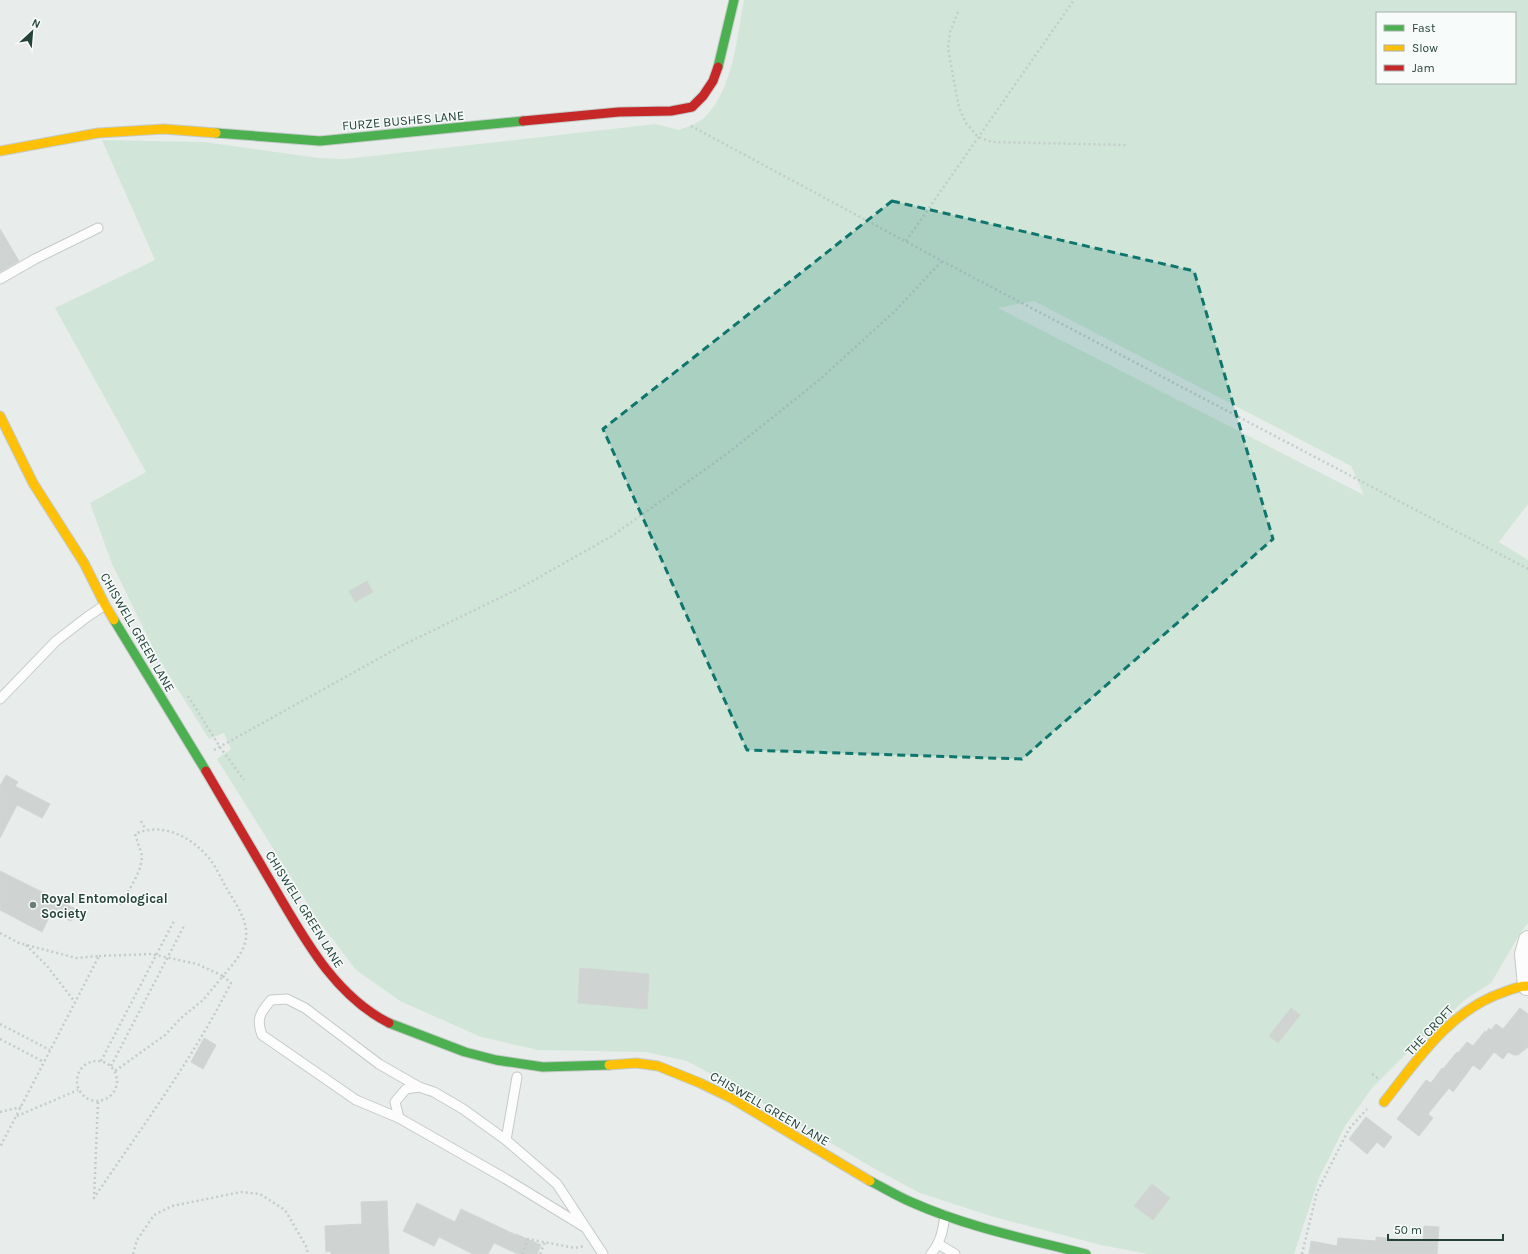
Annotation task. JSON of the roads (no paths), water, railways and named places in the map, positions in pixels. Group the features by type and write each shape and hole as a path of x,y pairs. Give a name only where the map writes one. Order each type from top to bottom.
{"street":[{"name":"FURZE BUSHES LANE","path":"0,151 98,133 164,129 320,141 619,112 671,111 692,107 703,96 713,81 719,64 734,0"},
{"name":"CHISWELL GREEN LANE","path":"0,416 33,482 84,563 105,605 199,759 312,950 332,977 358,1002 387,1022 465,1052 504,1061 543,1067 636,1063 664,1068 731,1098 866,1179 911,1202 945,1215 1001,1233 1086,1254"},
{"path":"1528,940 1524,954 1528,986"},
{"name":"THE CROFT","path":"1384,1102 1427,1049 1453,1021 1488,996 1528,986"}],"lane":[{"path":"0,279 98,228"},
{"path":"0,699 56,641 105,605"},
{"path":"586,1228 506,1179 399,1118 356,1100 262,1035 258,1025 260,1015 271,1000 287,999 305,1008 379,1064 419,1087 434,1092 463,1109 506,1140 557,1184 586,1228 595,1243 603,1254"},
{"path":"506,1140 517,1077"},
{"path":"399,1118 396,1102 406,1089 419,1087"},
{"path":"931,1254 943,1233 945,1215"},
{"path":"938,1244 955,1254"}],"place":[{"name":"Royal Entomological Society","path":"33,905"}]}
